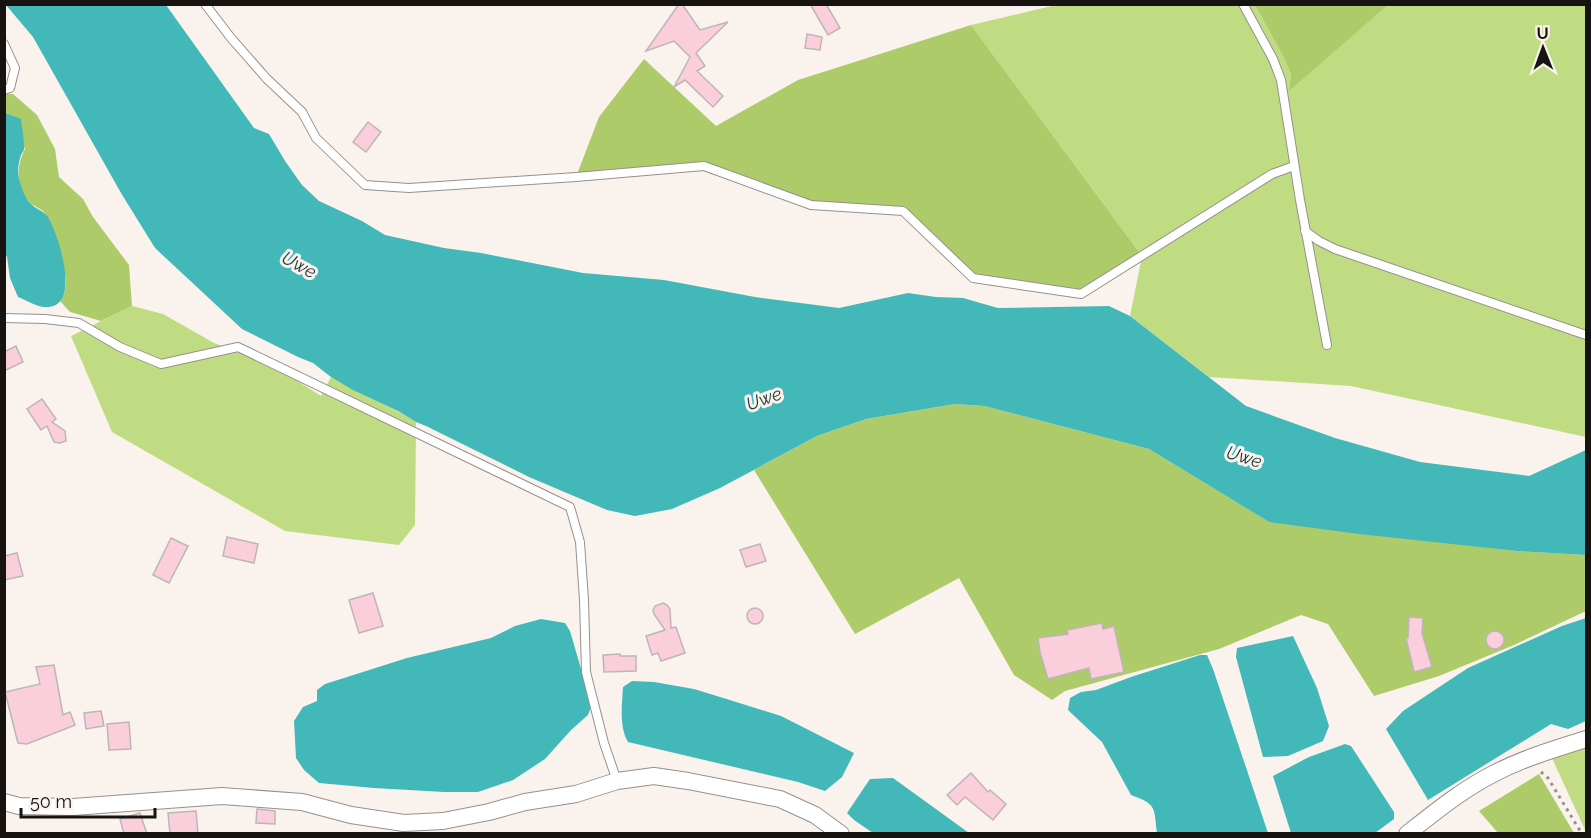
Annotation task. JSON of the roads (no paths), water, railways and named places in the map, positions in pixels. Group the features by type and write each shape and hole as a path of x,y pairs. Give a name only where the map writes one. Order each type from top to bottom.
{"street":[{"path":"1407,834 1456,797 1492,774 1527,758 1587,739"},
{"path":"4,802 18,806 73,807 222,796 302,802 351,814 404,823 443,821 525,802 576,794 617,781 654,776 780,799 815,815 841,834"}],"lane":[{"path":"205,4 267,79 302,112 316,138 365,185 409,188 704,166 811,205 903,211 973,278 984,280 1082,294 1272,174 1294,166"},
{"path":"1243,4 1273,59 1281,80 1305,231 1327,345"},
{"path":"4,44 15,68 10,88 4,90"},
{"path":"1305,231 1335,249 1587,335"},
{"path":"4,318 79,323 120,347 161,364 238,347 570,507 580,542 586,672 604,743 617,781"}],"water":[{"name":"Uwe","path":"6,5 166,5 254,128 269,134 302,185 319,201 362,221 385,235 583,273 664,280 755,297 839,308 908,293 963,298 998,308 1109,306 1130,316 1246,406 1335,438 1420,462 1529,476 1586,450 1586,555 1517,551 1269,522 1149,449 984,406 955,404 866,419 817,436 720,488 672,509 635,516 607,510 529,477 416,422 353,390 313,363 242,329 155,248 121,193 33,37"},
{"path":"5,113 21,119 24,151 20,158 18,175 21,185 28,201 48,217 62,254 65,284 63,297 56,305 44,307 18,297 10,278 4,251"},
{"path":"1586,618 1586,721 1568,729 1551,724 1428,800 1386,729 1403,711 1468,668 1562,626"},
{"path":"541,619 565,623 570,631 591,707 588,715 545,759 513,780 478,792 444,792 319,783 304,770 296,758 294,721 303,707 317,701 317,690 325,684 407,658 491,638 515,626"},
{"path":"1293,636 1317,688 1329,726 1323,741 1288,756 1263,757 1236,657 1237,648"},
{"path":"1200,655 1207,655 1213,669 1268,833 1157,833 1153,808 1146,801 1131,795 1102,742 1068,710 1070,698 1081,692 1096,690"},
{"path":"632,681 654,682 694,689 781,716 854,753 842,777 825,791 798,782 628,742 622,723 623,687"},
{"path":"1345,744 1351,746 1394,812 1394,819 1375,833 1291,833 1273,776 1309,757"},
{"path":"893,778 969,833 873,833 847,813 870,779"}]}
